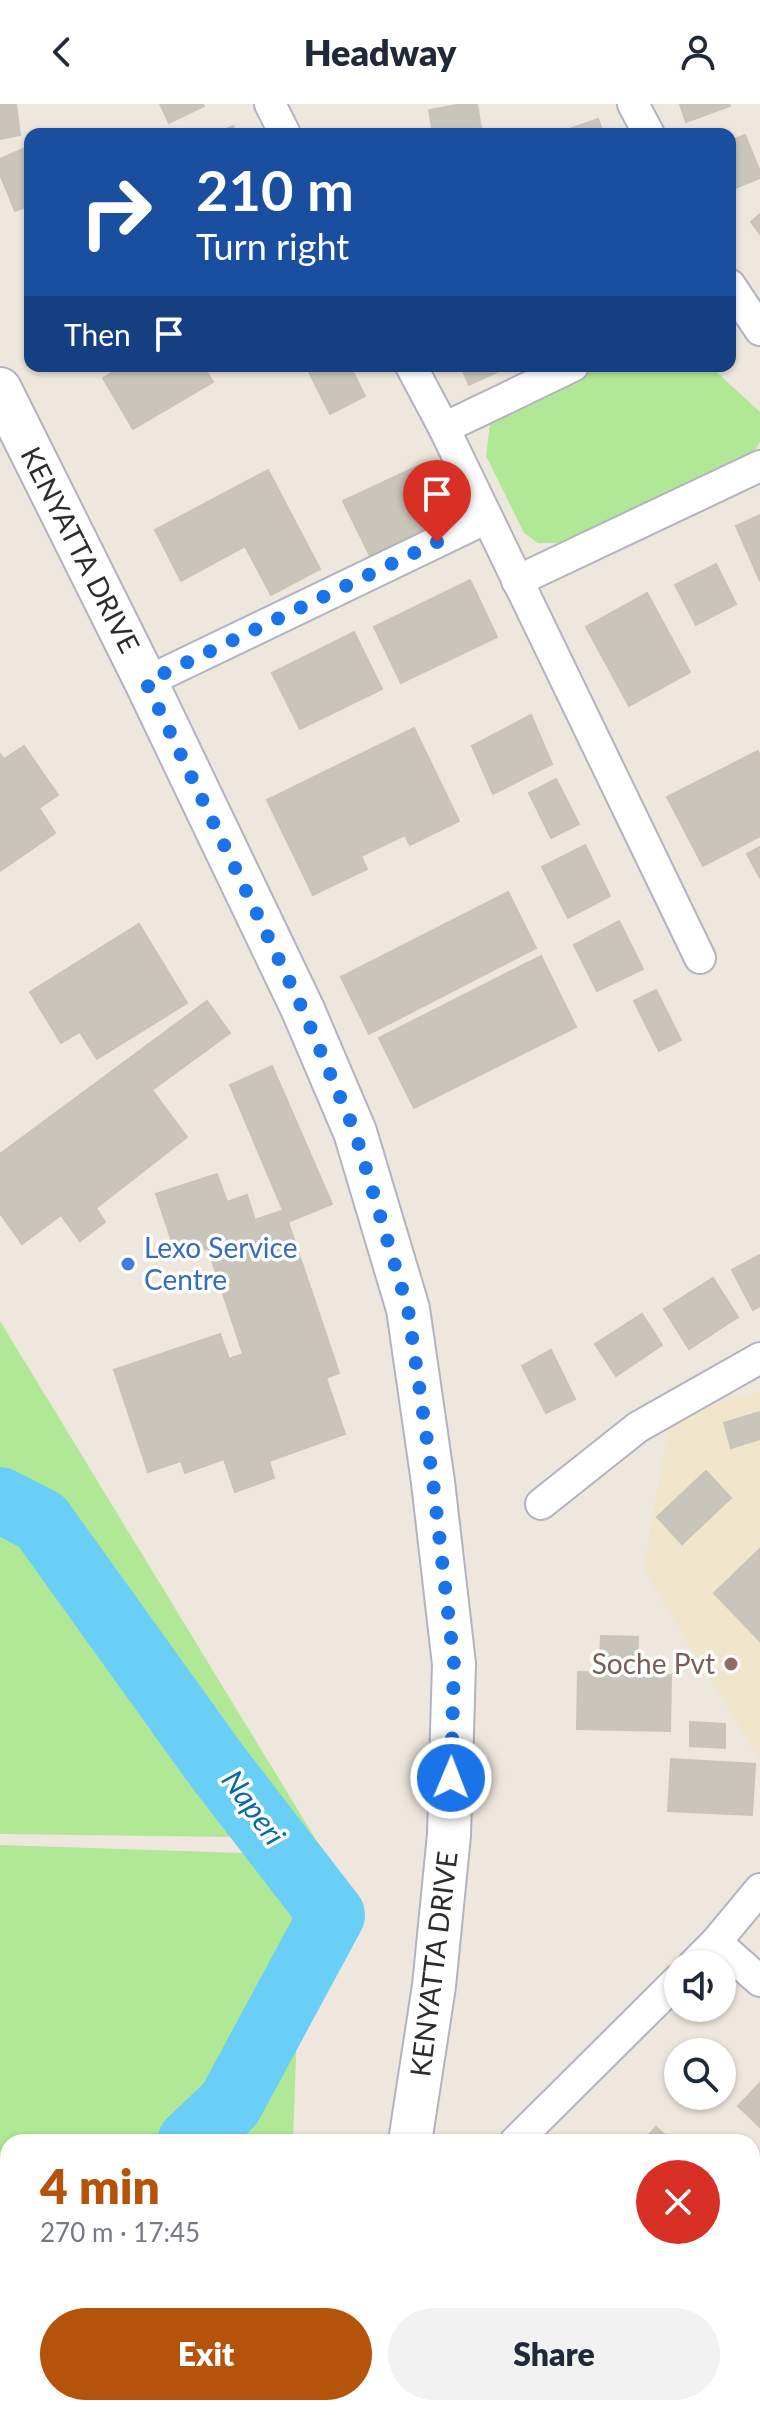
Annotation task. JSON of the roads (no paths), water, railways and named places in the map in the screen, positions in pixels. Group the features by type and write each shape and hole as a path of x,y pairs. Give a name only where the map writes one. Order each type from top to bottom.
{"main road":[{"name":"KENYATTA DRIVE","path":"0,389 146,682 303,1010 355,1132 408,1309 433,1482 454,1664 449,1835 434,1986 411,2134"}],"street":[{"path":"270,104 282,128"},
{"path":"633,104 646,128"},
{"path":"736,298 760,330"},
{"path":"414,372 700,958"},
{"path":"444,428 561,372"},
{"path":"517,581 760,466"},
{"path":"146,682 487,518"},
{"path":"541,1504 638,1427 760,1358"},
{"path":"708,1950 760,1889"},
{"path":"716,1942 760,1981"},
{"path":"523,2134 664,1994"}],"waterway":[{"name":"Naperi","path":"0,1500 41,1521 217,1766 332,1915 230,2104 198,2134"}],"place":[{"name":"Lexo Service Centre","path":"128,1264"},
{"name":"Soche Pvt","path":"731,1664"}]}
